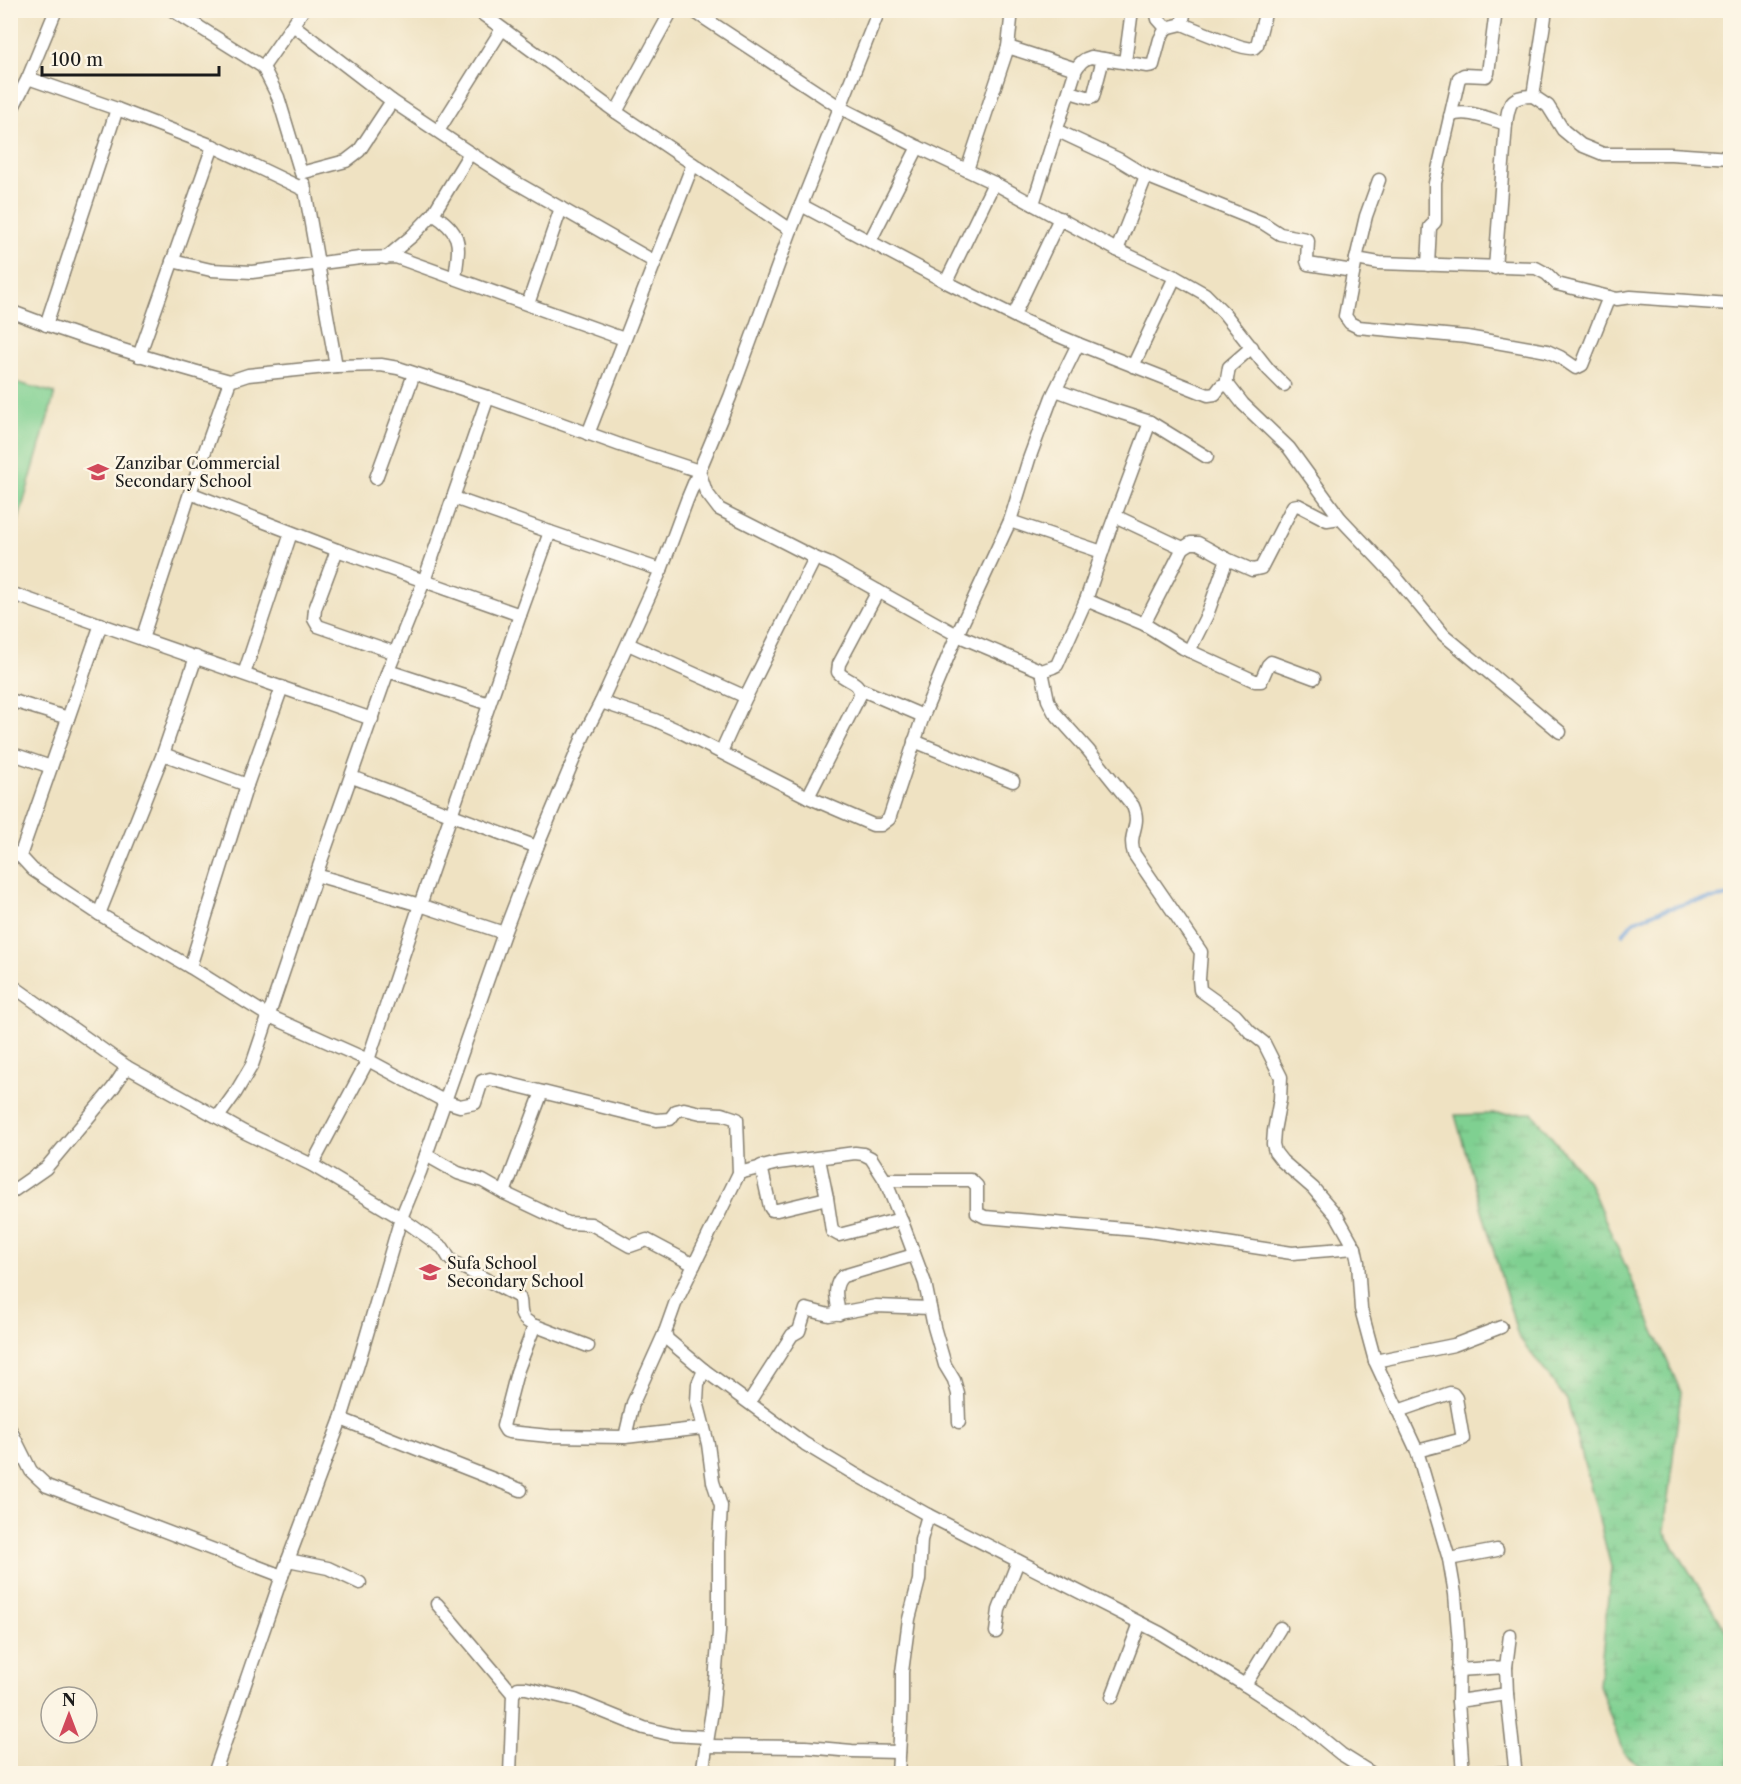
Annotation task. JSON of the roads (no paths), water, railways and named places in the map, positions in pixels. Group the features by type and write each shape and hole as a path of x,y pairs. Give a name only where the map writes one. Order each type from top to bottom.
{"street":[{"path":"10,114 28,78 56,10"},
{"path":"263,67 303,10"},
{"path":"477,10 616,112 791,230"},
{"path":"616,112 672,10"},
{"path":"692,10 841,108 994,183 1117,250 1205,294 1224,313 1269,370 1284,385"},
{"path":"214,1773 282,1576 341,1419 401,1218 426,1155 504,933 583,737 661,570 730,397 791,230 879,10"},
{"path":"967,170 1008,47 1012,10"},
{"path":"1125,62 1132,10"},
{"path":"1156,10 1158,19 1167,28"},
{"path":"1182,24 1185,10"},
{"path":"1034,204 1076,69 1085,58 1153,65 1160,39 1167,28 1182,24 1234,45 1255,48 1266,10"},
{"path":"1428,265 1430,227 1435,222 1435,183 1459,78 1464,75 1486,76 1488,74 1496,10"},
{"path":"1533,96 1546,10"},
{"path":"179,12 263,67 278,96 302,173 336,366"},
{"path":"293,25 392,101 470,153 515,182 656,262"},
{"path":"438,131 502,29"},
{"path":"1008,47 1076,69"},
{"path":"1070,92 1093,97 1103,59"},
{"path":"28,78 213,146 305,190"},
{"path":"1495,268 1506,124 1509,106 1514,99 1533,96 1548,106 1563,130 1581,145 1603,154 1671,154 1731,158"},
{"path":"302,173 346,161 359,151 392,101"},
{"path":"46,325 117,110"},
{"path":"1450,116 1464,113 1506,124"},
{"path":"1058,131 1118,159 1146,176 1263,223 1280,234 1306,239 1308,241 1306,261 1308,264 1354,265 1379,262 1536,268 1547,274 1557,284 1617,299 1630,297 1731,304"},
{"path":"140,356 213,146"},
{"path":"870,241 918,147"},
{"path":"386,258 433,214 470,153"},
{"path":"588,434 693,164"},
{"path":"1117,250 1146,176"},
{"path":"1379,180 1366,216 1354,265 1345,316 1350,323 1358,327 1467,337 1547,351 1576,368 1582,365 1609,297"},
{"path":"946,282 994,183"},
{"path":"801,205 946,282 1078,344 1208,395 1215,394 1221,386 1226,385"},
{"path":"528,304 561,208"},
{"path":"433,214 449,224 455,236 459,248 455,278"},
{"path":"1014,315 1060,218"},
{"path":"172,261 211,270 252,272 360,258 396,257 624,339"},
{"path":"1133,366 1175,277"},
{"path":"10,311 140,356 230,381 248,375 336,366 381,365 398,368 699,471"},
{"path":"601,702 655,720 808,797 873,825 881,825 889,819 923,716 957,635 1010,521 1029,459 1056,390 1078,344"},
{"path":"1226,385 1229,367 1252,347"},
{"path":"376,478 414,374"},
{"path":"142,639 230,381"},
{"path":"1226,385 1289,448 1340,518 1395,576 1444,635 1560,732"},
{"path":"1056,390 1150,422 1207,457"},
{"path":"218,1117 252,1065 316,874 388,671 454,498 488,397"},
{"path":"699,471 706,492 718,509 878,591 957,635 1042,671 1053,668 1057,664 1086,600 1150,422"},
{"path":"190,493 291,533 520,615"},
{"path":"454,498 661,570"},
{"path":"1144,624 1183,548 1191,543 1198,543 1252,570 1260,568 1295,505 1327,520 1340,518"},
{"path":"1115,516 1183,548"},
{"path":"1010,521 1102,552"},
{"path":"312,1165 368,1060 550,532"},
{"path":"244,674 291,533"},
{"path":"337,550 315,609 314,619 318,626 396,653"},
{"path":"721,752 815,558"},
{"path":"1189,651 1207,615 1227,559"},
{"path":"808,797 860,695 856,682 838,672 839,664 878,591"},
{"path":"11,594 372,718"},
{"path":"1086,600 1144,624 1189,651 1255,681 1261,681 1271,662 1314,678"},
{"path":"101,624 51,768 15,854 33,870 99,914 190,967 267,1016 368,1060 444,1101 460,1106 475,1103 482,1081 489,1079 656,1120 670,1119 676,1111 684,1109 722,1114 737,1119 739,1173 675,1304 633,1403 626,1437"},
{"path":"628,644 746,697"},
{"path":"99,914 163,754 196,657"},
{"path":"388,671 489,704"},
{"path":"1042,671 1048,700 1054,712 1133,806 1137,815 1131,838 1134,854 1201,952 1200,990 1235,1015 1250,1032 1264,1043 1274,1062 1281,1077 1280,1099 1274,1131 1275,1152 1313,1188 1337,1216 1355,1248 1361,1310 1374,1361 1417,1451 1449,1559 1455,1594 1459,1644 1458,1701 1462,1773"},
{"path":"190,967 247,786 282,687"},
{"path":"860,689 923,716"},
{"path":"10,700 68,718"},
{"path":"914,741 1012,781"},
{"path":"10,753 51,768"},
{"path":"163,754 247,786"},
{"path":"352,777 537,847"},
{"path":"316,874 504,933"},
{"path":"10,984 127,1067 244,1132 312,1165 401,1218 443,1248 453,1262 519,1297 523,1318 535,1327 588,1346"},
{"path":"10,1193 46,1168 113,1088 127,1067"},
{"path":"504,1193 542,1092"},
{"path":"739,1173 778,1163 855,1153 871,1158 885,1180 925,1283 945,1365 954,1380 958,1394 959,1422"},
{"path":"426,1155 458,1173 483,1181 567,1223 591,1224 630,1246 647,1240 694,1265"},
{"path":"819,1159 832,1231 839,1236 901,1220"},
{"path":"761,1166 772,1210 827,1198"},
{"path":"885,1180 971,1180 977,1186 977,1213 985,1217 1148,1231 1292,1253 1355,1248"},
{"path":"839,1314 836,1284 839,1279 914,1255"},
{"path":"749,1402 792,1335 799,1331 806,1309 829,1315 876,1306 930,1308"},
{"path":"535,1327 517,1372 503,1426 506,1431 549,1437 626,1437 703,1428"},
{"path":"1374,1361 1454,1345 1502,1327"},
{"path":"665,1332 667,1339 704,1370 805,1444 928,1515 1160,1633 1302,1722 1341,1754 1373,1773"},
{"path":"703,1773 720,1632 721,1506 713,1482 708,1444 697,1401 698,1384 704,1370"},
{"path":"1398,1411 1450,1393 1456,1398 1463,1439 1417,1451"},
{"path":"341,1419 521,1490"},
{"path":"10,1429 31,1471 47,1486 282,1576"},
{"path":"898,1773 905,1642 919,1580 921,1540 928,1515"},
{"path":"1449,1559 1497,1550"},
{"path":"288,1560 327,1568 360,1583"},
{"path":"996,1632 999,1611 1018,1561"},
{"path":"437,1604 513,1694"},
{"path":"1112,1697 1140,1623"},
{"path":"1245,1685 1280,1628"},
{"path":"1488,1773 1512,1772 1515,1767 1507,1694 1506,1667 1510,1635"},
{"path":"1458,1670 1506,1667"},
{"path":"510,1773 513,1694 518,1688 575,1700 644,1728 706,1742 898,1752"},
{"path":"1458,1701 1507,1694"}],"waterway":[{"path":"1623,934 1634,921 1657,912 1691,902 1730,896"}],"place":[{"name":"Zanzibar Commercial Secondary School","path":"98,472"},
{"name":"Sufa School Secondary School","path":"430,1272"}]}
